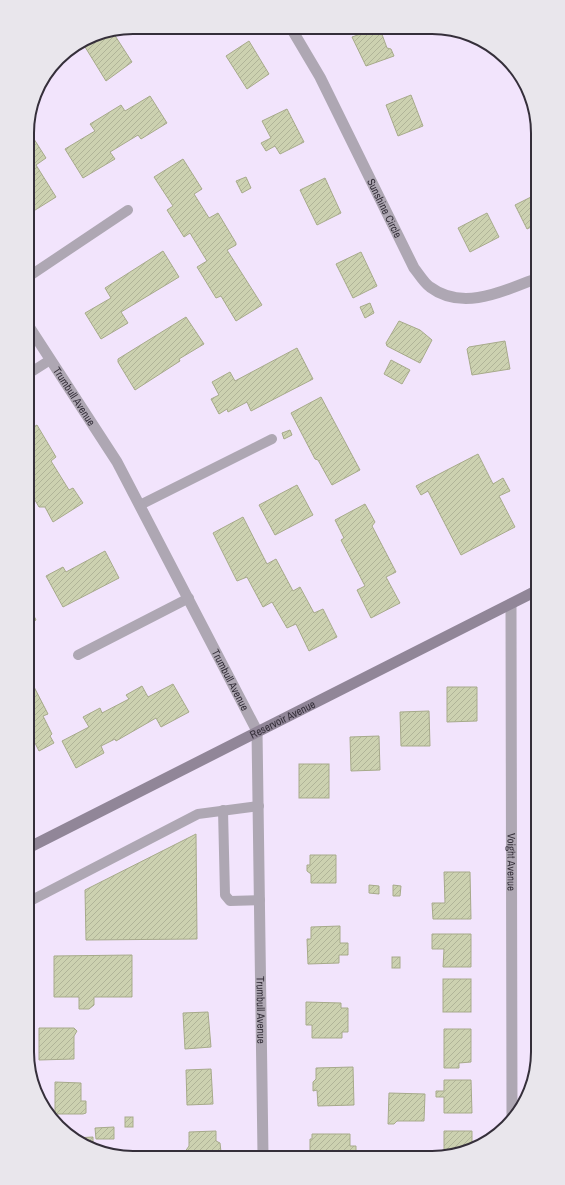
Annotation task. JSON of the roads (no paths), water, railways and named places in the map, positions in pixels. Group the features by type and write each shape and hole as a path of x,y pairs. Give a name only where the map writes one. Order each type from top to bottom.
{"main road":[{"name":"Reservoir Avenue","path":"34,845 531,594"}],"street":[{"name":"Sunshine Circle","path":"295,34 320,77 414,268 429,287 458,299 477,298 491,296 531,281"},
{"name":"Trumbull Avenue","path":"34,335 117,462 257,731 263,1151"},
{"name":"Voight Avenue","path":"511,604 512,1109"}],"lane":[{"path":"34,273 128,210"},
{"path":"34,370 50,360"},
{"path":"140,505 272,440"},
{"path":"78,655 189,598"},
{"path":"34,899 198,814 259,806"},
{"path":"223,810 224,895 230,901 260,900"}]}
